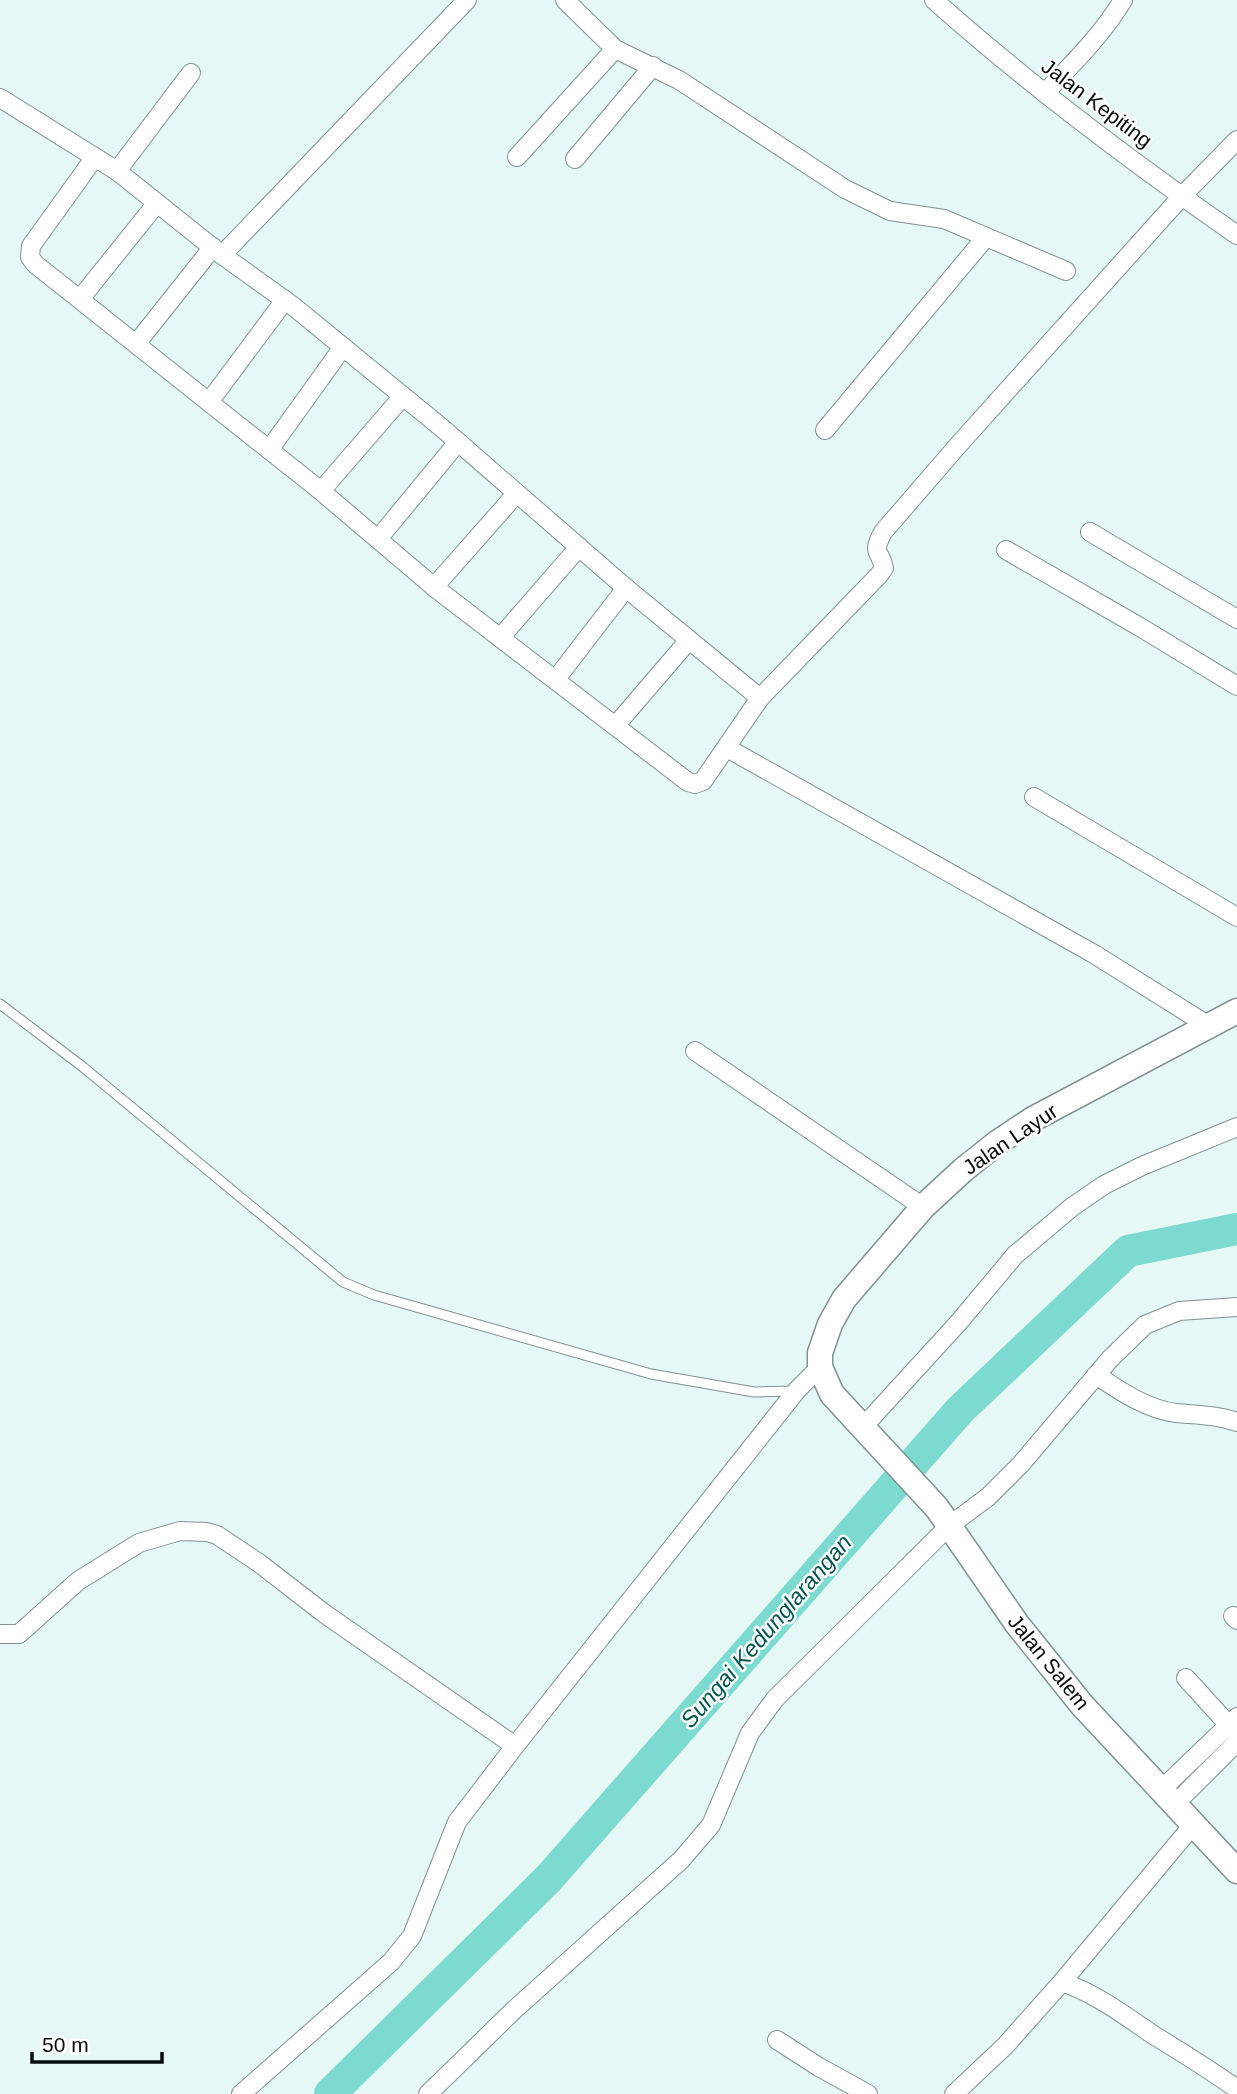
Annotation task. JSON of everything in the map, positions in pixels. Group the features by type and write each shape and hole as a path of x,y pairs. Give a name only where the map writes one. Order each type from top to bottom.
{"street":[{"path":"139,347 217,251 467,0"},
{"path":"565,0 615,49 679,80 845,189 890,211 944,219 1066,271"},
{"name":"Jalan Kepiting","path":"934,0 1045,93 1237,235"},
{"path":"1045,93 1093,42 1123,0"},
{"path":"517,157 615,49"},
{"path":"575,159 653,66"},
{"path":"117,172 191,73"},
{"path":"0,98 117,172 217,251 285,300 458,442 626,588 760,698"},
{"path":"95,158 34,241 29,251 35,264 321,491 434,587 688,782 695,783 704,781 760,698 879,575 884,568 877,553 877,543 883,532 1182,196 1237,140"},
{"path":"80,299 157,203"},
{"path":"825,430 986,237"},
{"path":"209,402 285,300"},
{"path":"269,450 343,347"},
{"path":"321,491 403,396"},
{"path":"378,539 458,442"},
{"path":"434,587 516,494"},
{"path":"1090,532 1237,619"},
{"path":"500,638 579,547"},
{"path":"1006,550 1237,686"},
{"path":"556,679 626,588"},
{"path":"615,725 689,640"},
{"path":"727,748 1094,954 1209,1026"},
{"path":"1034,797 1237,917"},
{"name":"Jalan Layur","path":"820,1367 820,1353 830,1324 844,1299 923,1207 962,1170 1032,1119 1237,1012"},
{"path":"695,1051 923,1207"},
{"path":"870,1434 1014,1255 1104,1185 1237,1127"},
{"path":"428,2094 514,2010 681,1860 711,1825 750,1733 775,1699 943,1517 988,1497 1021,1464 1110,1359 1146,1325 1179,1311 1237,1307"},
{"path":"241,2094 391,1962 412,1936 457,1822 514,1746 797,1390 820,1367"},
{"name":"Jalan Salem","path":"820,1367 832,1394 943,1517 1017,1624 1082,1705 1237,1871"},
{"path":"1096,1375 1129,1397 1154,1406 1174,1412 1237,1422"},
{"path":"0,1634 19,1634 78,1581 139,1543 180,1531 207,1532 217,1535 259,1563 325,1614 514,1746"},
{"path":"1167,1797 1234,1726 1186,1678"},
{"path":"1167,1797 1237,1742"},
{"path":"954,2094 1005,2046 1062,1982 1193,1825"},
{"path":"1062,1982 1080,1988 1107,2003 1237,2089"},
{"path":"777,2040 868,2094"}],"lane":[{"path":"0,1004 83,1067 343,1282 374,1295 651,1374 754,1392 797,1390"}],"waterway":[{"name":"Sungai Kedunglarangan","path":"330,2094 549,1878 960,1410 1128,1251 1237,1229"}]}
